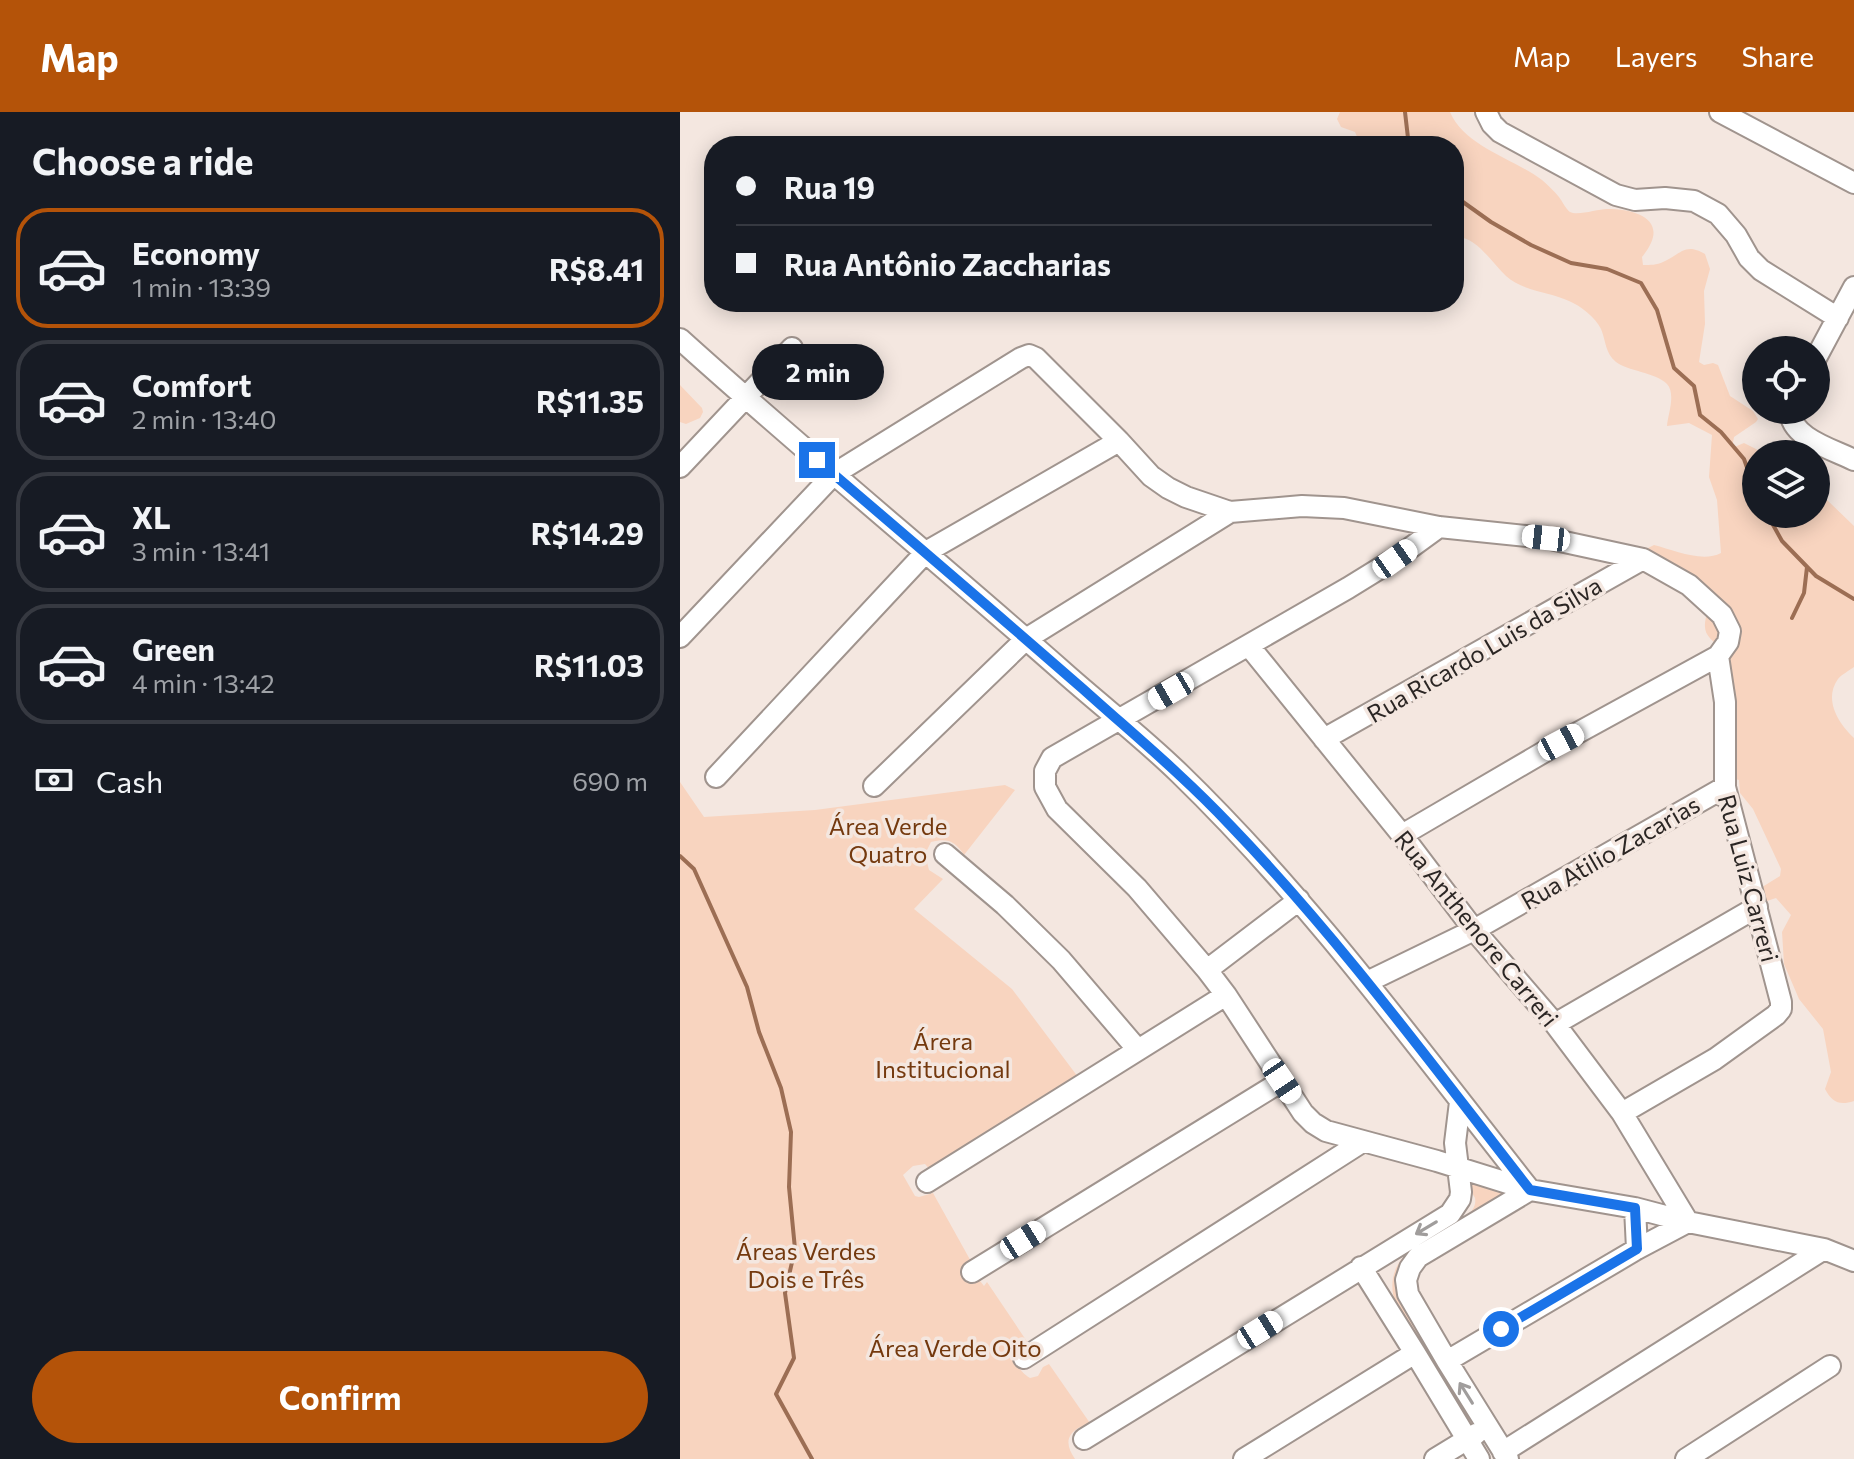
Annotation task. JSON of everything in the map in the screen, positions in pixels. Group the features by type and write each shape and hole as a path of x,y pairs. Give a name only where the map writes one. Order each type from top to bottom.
{"street":[{"path":"1486,112 1500,132 1616,195 1635,200 1665,198 1694,201 1718,214 1761,270 1838,318"},
{"path":"1720,112 1854,183"},
{"path":"1828,336 1854,287"},
{"path":"680,339 1177,771 1231,825 1367,982 1530,1190"},
{"path":"680,467 792,348"},
{"name":"Rua Luiz Carreri","path":"834,474 1029,358 1119,441 1151,476 1168,488 1230,512 1302,506 1344,508 1439,527 1546,538 1643,559 1689,585 1722,615 1730,631 1728,642 1718,656 1725,702 1725,787 1781,1009 1715,1059 1622,1113"},
{"path":"1793,424 1816,441 1854,460"},
{"path":"716,777 926,552 1119,441"},
{"path":"680,637 834,474"},
{"path":"874,786 1026,639 1230,512"},
{"path":"1439,527 1348,588 1052,758 1045,771 1045,787 1057,809 1137,888 1207,970 1303,1113 1326,1131 1530,1190 1635,1208 1688,1222 1824,1249 1854,1261"},
{"name":"Rua Ricardo Luis da Silva","path":"1324,739 1643,559"},
{"name":"Rua Anthenore Carreri","path":"1249,646 1402,835 1474,930 1555,1024 1622,1113 1688,1222"},
{"path":"1402,835 1561,742 1718,656"},
{"name":"Rua Atilio Zacarias","path":"1367,982 1474,930 1725,787"},
{"path":"945,854 1005,905 1061,960 1138,1050"},
{"path":"1207,970 1299,900"},
{"path":"1555,1024 1757,907"},
{"path":"927,1182 1226,995"},
{"path":"972,1272 1282,1081"},
{"path":"1084,1439 1450,1214 1461,1192 1456,1167 1460,1102"},
{"path":"1024,1358 1362,1142"},
{"path":"1530,1190 1418,1257 1406,1280 1408,1294 1506,1456 1824,1249"},
{"path":"1635,1208 1637,1249"},
{"path":"1447,1361 1688,1222"},
{"path":"1773,1239 1779,1277"},
{"path":"1361,1267 1479,1459"},
{"path":"1244,1459 1415,1353"},
{"path":"1686,1459 1830,1366"},
{"path":"1435,1459 1487,1426"}],"green space":[{"path":"1340,112 1450,112 1457,124 1478,143 1542,180 1570,212 1619,210 1648,220 1653,235 1642,257 1643,265 1661,263 1688,249 1705,254 1710,269 1704,291 1705,324 1699,362 1718,365 1730,396 1742,404 1742,424 1753,424 1734,437 1732,448 1742,444 1742,528 1830,528 1830,503 1854,526 1854,667 1838,679 1832,695 1838,719 1854,738 1854,1101 1836,1102 1825,1089 1831,1072 1823,1029 1799,999 1784,964 1782,932 1791,915 1776,898 1758,904 1759,889 1780,876 1781,869 1753,809 1740,793 1739,780 1724,776 1725,652 1705,630 1708,610 1642,551 1654,545 1705,557 1721,553 1717,500 1709,477 1712,435 1689,423 1667,426 1671,399 1667,384 1616,362 1608,351 1603,333 1583,309 1513,281 1483,250 1464,239 1464,136 1357,136 1355,132 1341,127 1337,119"},
{"path":"680,385 703,412 700,418 686,424 680,422"},
{"path":"680,782 704,817 815,810 1005,785 1015,790 964,855 950,842 931,842 925,854 929,870 943,879 914,909 1012,989 1081,1081 933,1173 925,1164 913,1166 903,1175 915,1196 933,1193 973,1265 962,1268 977,1277 984,1286 987,1282 1028,1343 1012,1349 1020,1370 1030,1378 1038,1376 1049,1364 1092,1426 1086,1430 1080,1427 1069,1437 1070,1450 1075,1459 680,1459"},
{"path":"1473,1177 1509,1193 1402,1270 1476,1421 1474,1425 1470,1424 1396,1305 1393,1282 1399,1264 1412,1249 1473,1209 1475,1198 1469,1187"}],"waterway":[{"path":"1405,112 1408,136"},
{"path":"1464,203 1531,245 1571,263 1607,269 1641,283 1657,310 1674,368 1694,386 1700,415 1721,432 1742,457"},
{"path":"1775,528 1782,541 1816,576 1854,599"},
{"path":"1792,618 1804,593 1807,567"},
{"path":"680,856 694,869 747,987 759,1032 781,1088 791,1132 789,1187 795,1249 785,1293 794,1358 776,1394 812,1459"}],"route":[{"path":"817,460 1177,771 1231,825 1367,982 1530,1190 1635,1208 1637,1249 1501,1329"}],"park label":[{"name":"Área Verde Quatro","path":"888,839"},
{"name":"Árera Institucional","path":"943,1054"},
{"name":"Áreas Verdes Dois e Três","path":"806,1264"},
{"name":"Área Verde Oito","path":"955,1347"}]}
